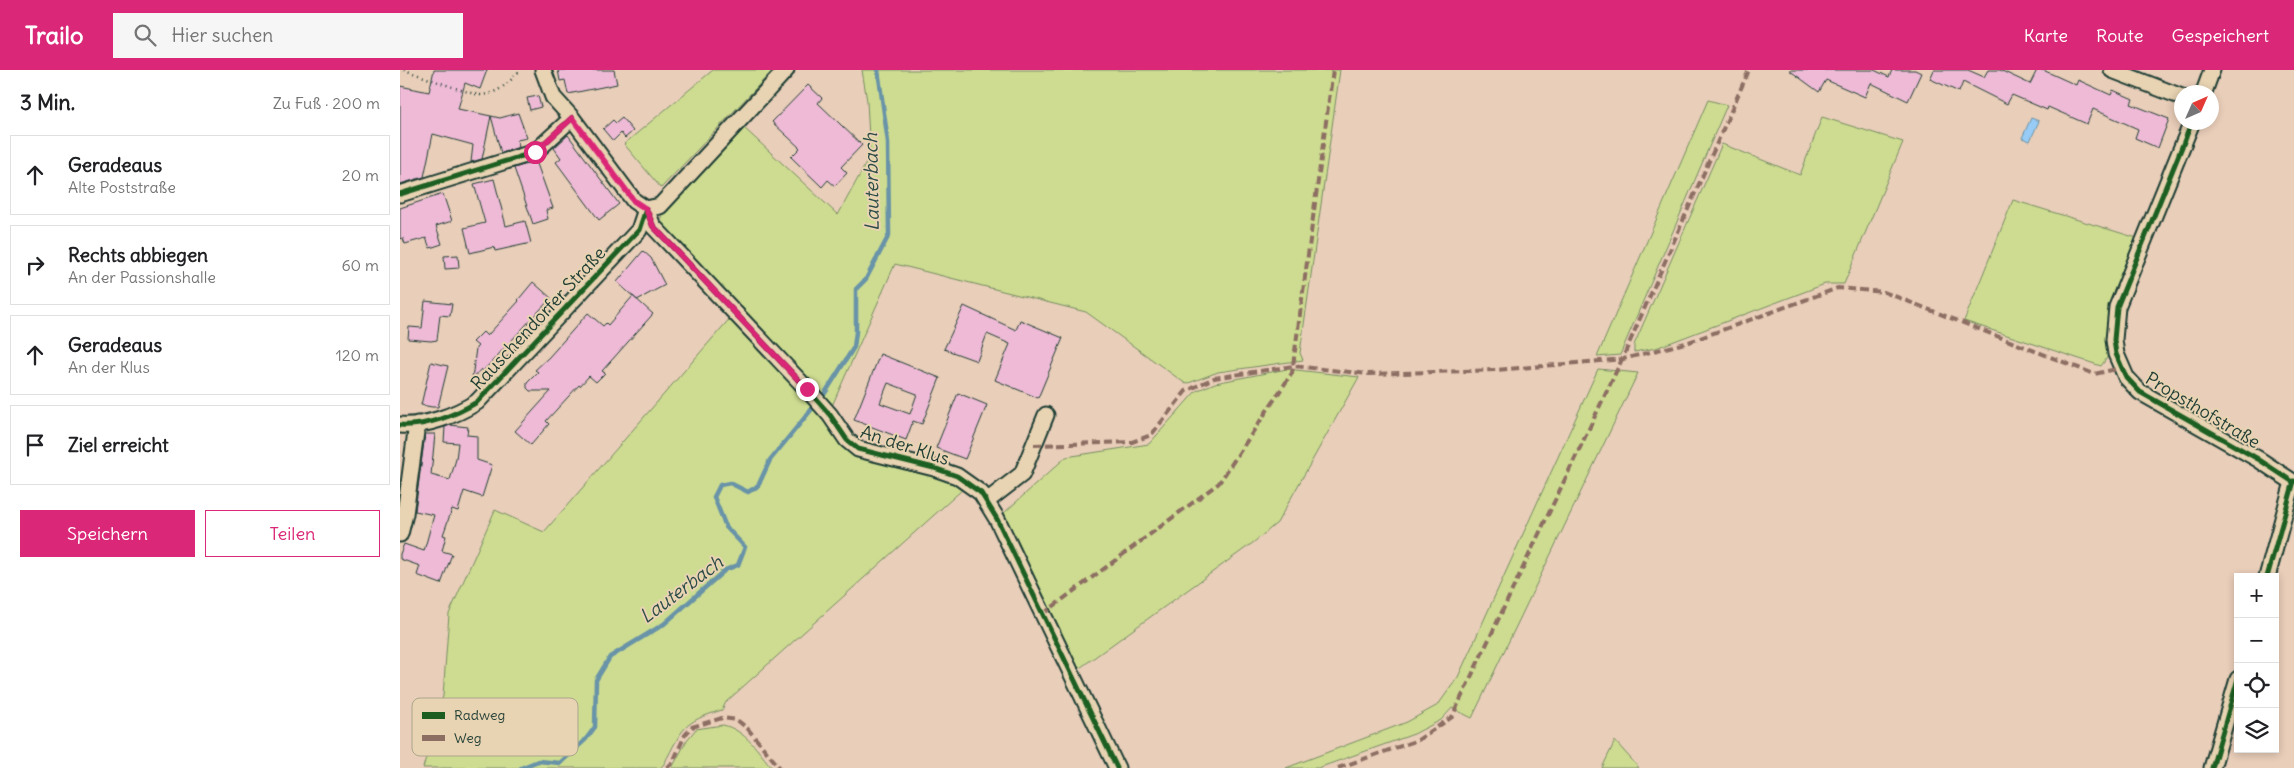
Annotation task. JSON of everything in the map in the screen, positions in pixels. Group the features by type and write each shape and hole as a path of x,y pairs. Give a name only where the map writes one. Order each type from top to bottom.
{"street":[{"path":"543,70 553,97 572,118 634,201 646,209 660,206 786,70"},
{"path":"2112,70 2174,94"},
{"path":"2207,85 2212,70"},
{"path":"400,194 535,152 572,118"},
{"name":"Propsthofstraße","path":"2189,130 2117,307 2114,340 2116,354 2126,377 2140,392 2258,459 2293,482"},
{"name":"An der Klus","path":"646,209 653,226 807,389 830,415 847,440 858,449 934,468 957,476 981,493 1097,724 1117,768"},
{"name":"Rauschendorfer Straße","path":"400,425 416,424 461,412 484,397 639,230 646,209"},
{"path":"987,502 1022,474 1046,415"},
{"path":"400,534 405,514 416,424"},
{"path":"2268,573 2293,482"},
{"path":"2212,768 2234,692"}],"path":[{"path":"404,70 480,96 494,92 509,83 520,70"}],"green space":[{"path":"713,70 773,70 661,188 624,144"},
{"path":"862,70 1340,70 1300,353 1303,360 1218,372 1186,384 1086,312 895,264 831,408 782,350 662,228 661,214 743,127 838,215 870,156 867,101"},
{"path":"1708,100 1727,105 1620,355 1597,357"},
{"path":"1822,117 1903,142 1844,284 1825,284 1656,348 1634,352 1634,345 1722,144 1800,175"},
{"path":"2013,200 2137,238 2114,301 2107,358 2101,366 1964,321"},
{"path":"732,316 826,420 841,444 939,475 963,489 726,702 722,710 699,718 685,728 660,768 423,768 426,756 578,756 578,698 442,698 449,614 495,510 544,532"},
{"path":"1287,369 1359,377 1277,523 1254,542 1077,670 1004,513 1066,457 1149,444 1196,391 1215,383"},
{"path":"1598,369 1638,373 1472,718 1452,708 1441,720 1414,734 1318,768 1286,768 1407,722 1438,705 1458,677"},
{"path":"723,725 745,737 772,768 672,768 687,740 696,729"},
{"path":"1615,741 1639,768 1602,768"}],"water":[{"path":"2031,118 2039,121 2030,141 2022,138"}],"building":[{"path":"434,70 487,70 480,89 465,83 458,109 491,116 482,159 471,162 473,145 433,134 424,177 400,184 400,86 429,92"},
{"path":"558,70 614,70 617,84 568,94 565,80 560,81"},
{"path":"1789,70 1874,70 1889,77 1892,70 1915,70 1921,73 1908,101 1871,83 1865,97 1826,80 1819,92"},
{"path":"1934,70 1968,70 1984,77 1988,70 2000,70 2030,84 2037,70 2043,70 2076,85 2078,80 2111,95 2113,90 2133,99 2131,104 2169,119 2158,148 2135,138 2138,129 2093,109 2087,124 2048,107 2047,110 2012,95 2007,104 1963,82 1959,92 1930,79"},
{"path":"808,85 822,98 818,103 862,145 841,167 847,173 835,186 828,180 822,187 791,157 800,148 772,122"},
{"path":"538,96 541,107 530,110 527,98"},
{"path":"518,113 527,138 517,140 519,147 501,153 491,116 500,118"},
{"path":"622,118 633,131 625,138 621,133 613,141 603,129 613,120 616,123"},
{"path":"568,135 619,204 599,220 556,162 561,158 554,148"},
{"path":"536,161 553,208 546,210 548,219 533,224 514,168"},
{"path":"494,179 506,226 525,221 531,243 495,251 494,247 470,253 464,228 485,223 474,184"},
{"path":"443,194 452,221 436,226 442,244 430,248 426,238 405,244 403,238 400,239 400,208"},
{"path":"643,251 651,258 665,285 637,300 617,282"},
{"path":"458,255 459,268 445,269 444,256"},
{"path":"533,282 551,298 483,371 481,369 472,379 476,348 478,346 473,342 483,332 487,336 519,301"},
{"path":"633,296 653,314 602,371 605,373 596,382 589,376 579,385 546,421 549,424 531,445 515,431 551,391 530,391 527,388 527,383 538,372 535,370 588,313 603,326 606,323 608,325"},
{"path":"425,301 452,304 450,316 440,315 437,340 408,339 409,327 422,328"},
{"path":"964,306 1016,330 1020,320 1063,338 1038,398 995,380 1010,344 987,334 977,361 944,349"},
{"path":"880,354 940,378 922,424 913,421 906,440 854,420","holes":["888,383 917,394 910,414 880,403"]},
{"path":"431,362 448,366 438,407 421,405"},
{"path":"958,393 987,405 965,459 936,448"},
{"path":"450,425 468,427 467,435 477,436 477,460 492,465 482,497 464,491 458,511 452,509 443,535 446,536 442,551 452,554 441,584 417,575 420,566 400,559 400,554 404,544 424,551 434,515 415,511 425,434 435,434 431,475 450,480 458,443 444,442 445,427"}],"waterway":[{"name":"Lauterbach","path":"578,746 595,727 596,680 610,657 664,624 725,570 738,565 745,547 726,527 714,497 720,485 730,483 748,492 758,486 770,460 825,393 854,347 856,289 866,279 889,235 888,142 878,70"},
{"name":"Lauterbach","path":"521,768 538,761 560,763 568,756"}],"marked path":[{"path":"1043,614 1219,483 1292,373 1333,70"},
{"path":"1338,768 1418,740 1452,717 1624,355 1749,70"},
{"path":"1034,445 1132,442 1151,435 1186,391 1214,378 1293,366 1369,374 1497,370 1623,359 1689,342 1838,288 1884,292 2094,374 2121,368"},
{"path":"667,768 673,762 685,735 692,727 722,718 737,720 748,729 780,768"}],"cycle path":[{"path":"400,194 535,152 572,118"},
{"path":"2189,130 2117,307 2114,340 2116,354 2126,377 2140,392 2258,459 2293,482"},
{"path":"646,209 653,226 807,389 830,415 847,440 858,449 934,468 957,476 981,493 997,519 1117,768"},
{"path":"400,425 430,422 460,411 477,402 639,230 646,209"},
{"path":"2268,573 2294,481"},
{"path":"2212,768 2234,693"}],"route":[{"path":"535,152 572,118 634,201 646,209 653,226 807,389"}]}
